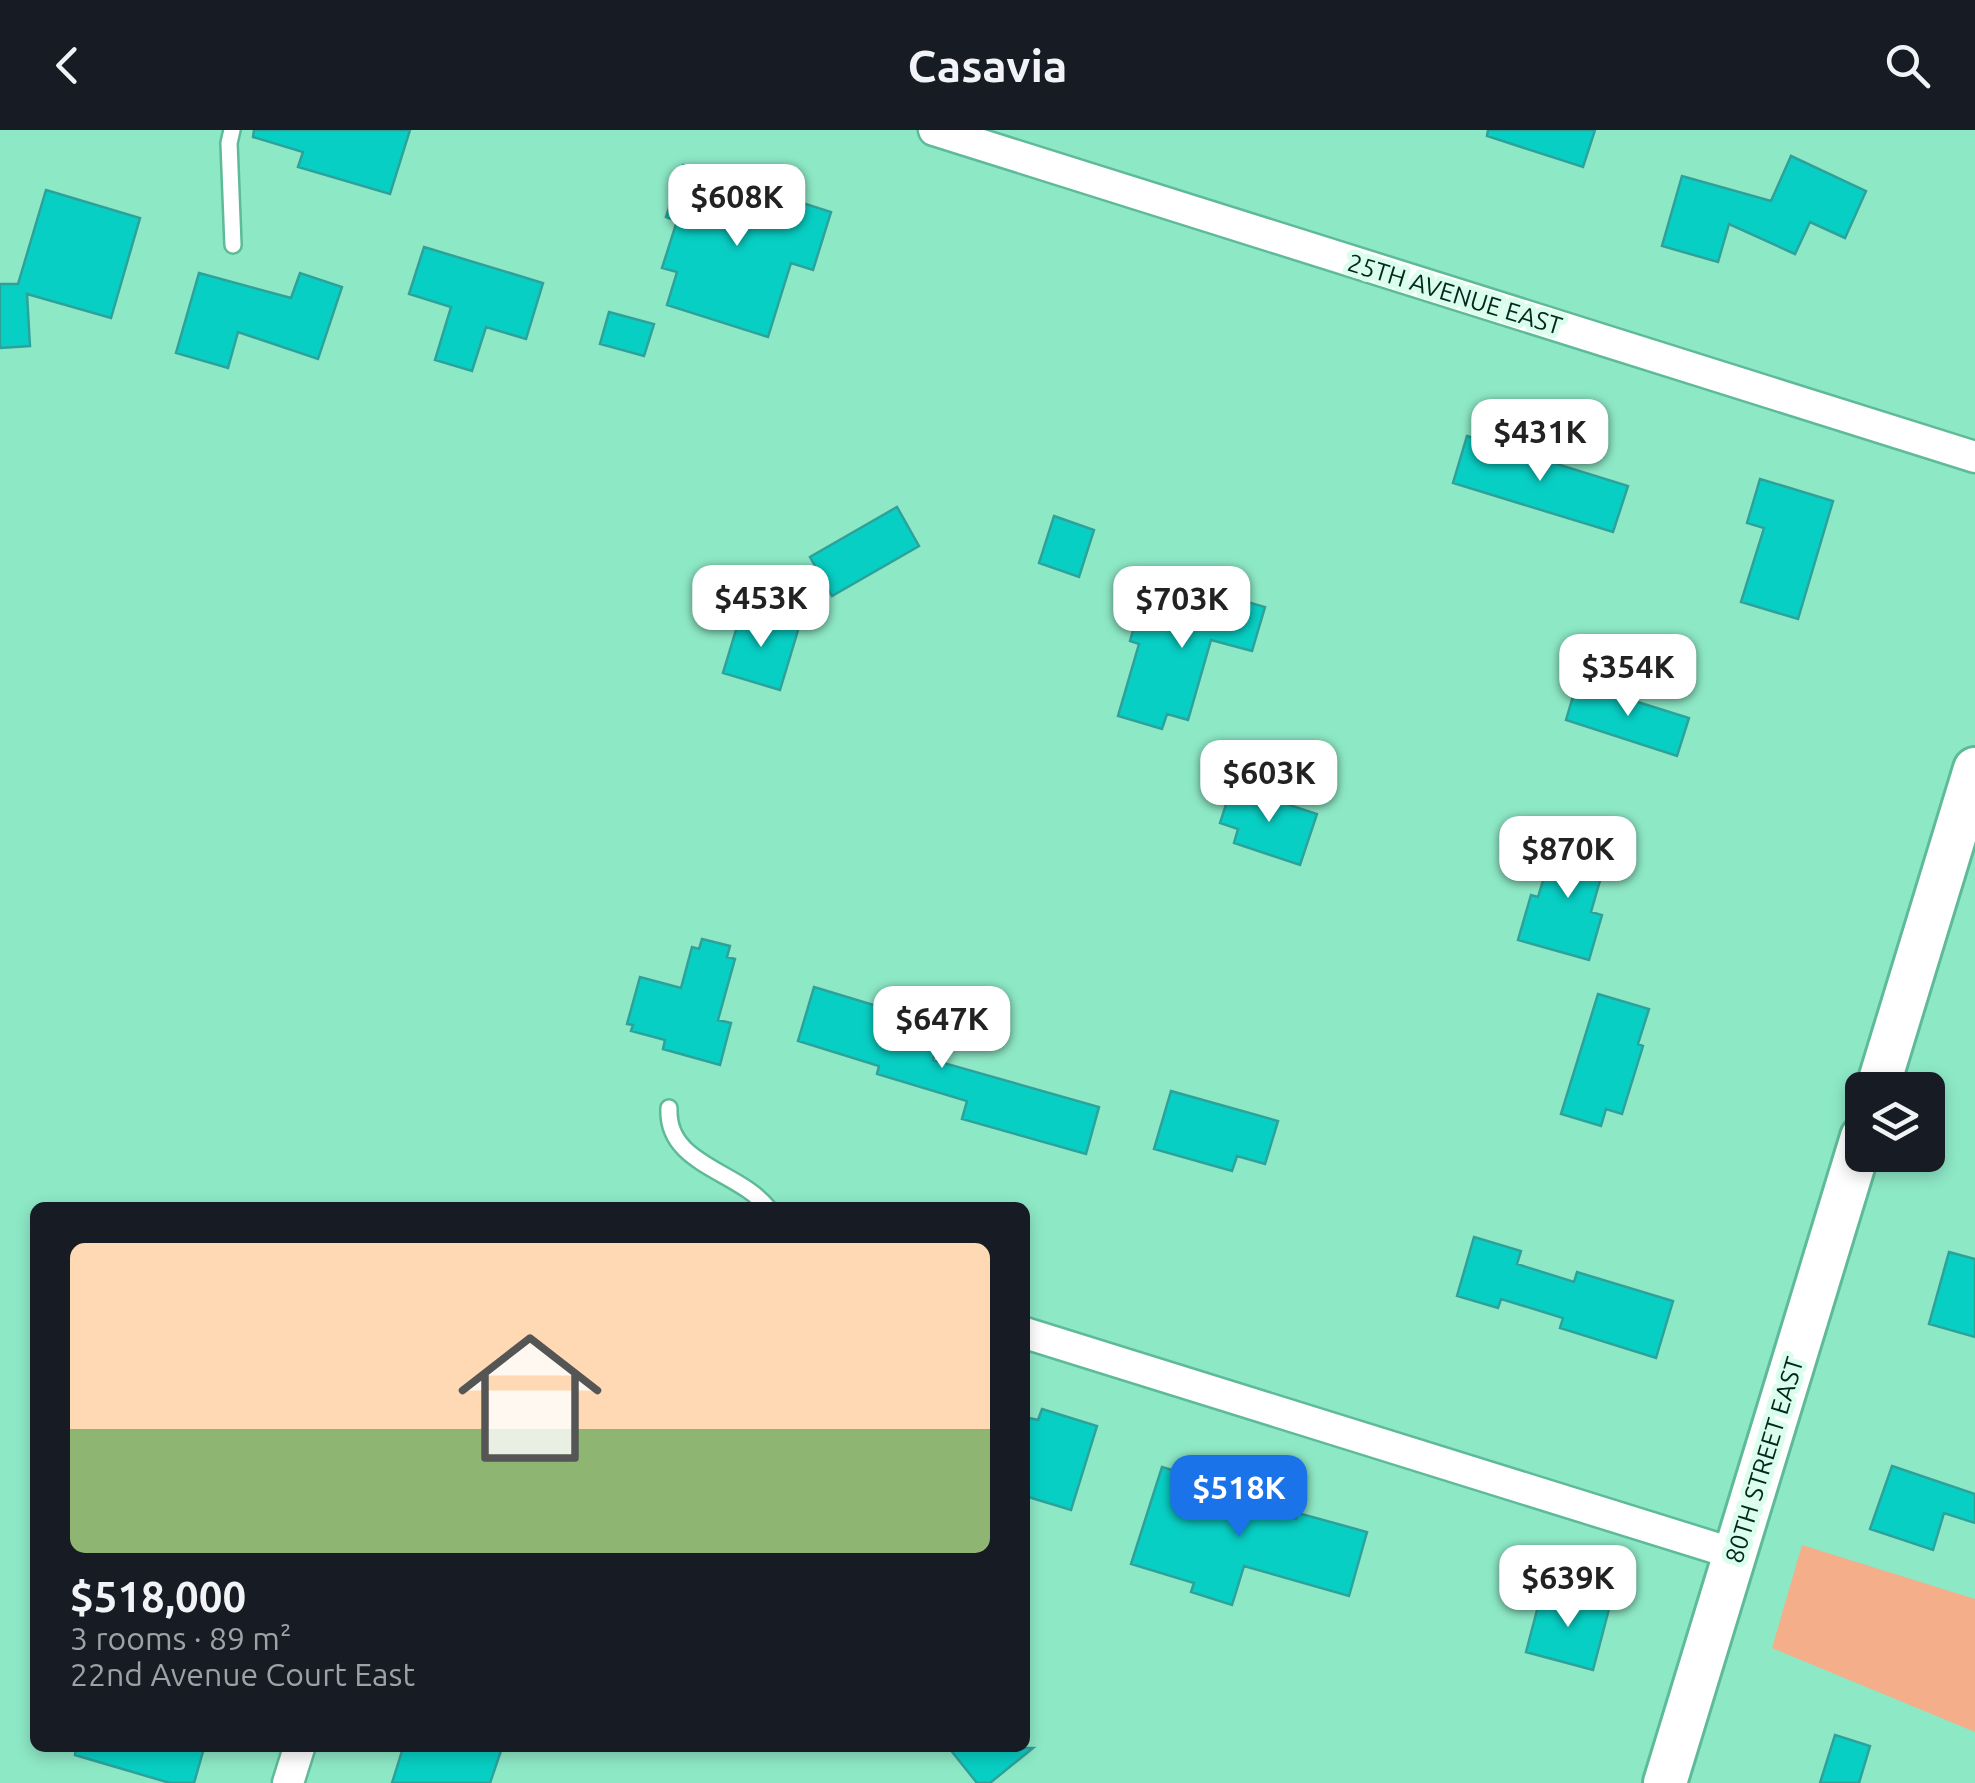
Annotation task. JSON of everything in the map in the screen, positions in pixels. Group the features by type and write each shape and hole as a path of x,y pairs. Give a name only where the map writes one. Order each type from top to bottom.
{"street":[{"name":"25TH AVENUE EAST","path":"934,130 1975,457"},
{"path":"1883,1072 1964,847 1975,769"},
{"name":"80TH STREET EAST","path":"1665,1783 1851,1172"},
{"path":"1030,1335 1735,1554"},
{"path":"288,1783 298,1752"}],"lane":[{"path":"232,130 229,143 233,245"},
{"path":"670,1108 668,1123 674,1140 685,1151 753,1191 763,1202"}],"shaded area":[{"path":"1802,1545 1975,1599 1975,1732 1772,1648"}],"building":[{"path":"254,130 410,130 390,194 298,167 303,152 253,137"},
{"path":"1488,130 1595,130 1583,167 1487,136"},
{"path":"1791,156 1866,191 1845,238 1810,222 1795,254 1729,224 1718,262 1662,246 1682,176 1771,201"},
{"path":"683,165 831,212 813,270 791,263 768,337 667,305 677,272 662,268 677,221 666,217"},
{"path":"46,190 140,218 111,318 27,294 30,346 0,348 0,284 18,284"},
{"path":"424,247 543,283 526,339 486,327 472,371 435,360 451,307 409,294"},
{"path":"199,273 291,298 300,273 342,287 318,359 238,332 228,368 176,353"},
{"path":"609,312 654,324 644,356 600,344"},
{"path":"1467,436 1628,486 1613,532 1453,483"},
{"path":"1760,479 1833,501 1798,619 1741,602 1764,528 1747,523"},
{"path":"897,507 919,546 832,596 810,557"},
{"path":"1054,516 1094,530 1079,577 1039,563"},
{"path":"1185,584 1265,607 1252,651 1211,640 1188,720 1167,714 1162,729 1118,716 1139,644 1130,641 1142,598 1178,608"},
{"path":"742,610 799,627 780,690 723,673"},
{"path":"1577,683 1689,718 1677,756 1566,720"},
{"path":"1232,786 1317,814 1300,865 1234,843 1238,829 1220,823"},
{"path":"1568,834 1610,846 1591,912 1602,915 1589,960 1518,940 1531,895 1538,897 1549,861 1560,864"},
{"path":"702,939 730,946 727,957 735,959 718,1020 731,1023 720,1065 663,1049 665,1040 631,1031 633,1025 627,1024 640,977 681,988 692,947 699,949"},
{"path":"814,987 943,1026 933,1060 1099,1107 1086,1154 962,1119 967,1101 877,1074 879,1066 798,1041"},
{"path":"1598,994 1649,1009 1638,1044 1643,1046 1622,1114 1606,1109 1601,1126 1561,1114"},
{"path":"1171,1091 1278,1121 1265,1164 1237,1156 1232,1171 1154,1149"},
{"path":"1474,1237 1521,1251 1517,1264 1574,1282 1577,1272 1673,1301 1656,1358 1560,1328 1563,1318 1501,1299 1498,1308 1457,1296"},
{"path":"1949,1252 1975,1259 1975,1337 1929,1324"},
{"path":"1042,1409 1097,1426 1071,1510 1030,1498 1030,1418 1038,1420"},
{"path":"1892,1466 1975,1494 1975,1523 1944,1513 1933,1550 1870,1529"},
{"path":"1162,1467 1245,1492 1242,1502 1296,1519 1298,1513 1367,1532 1349,1596 1244,1566 1232,1605 1191,1592 1194,1583 1131,1564"},
{"path":"1542,1591 1609,1609 1593,1670 1526,1652"},
{"path":"1835,1735 1870,1746 1859,1783 1820,1783"},
{"path":"203,1752 194,1783 170,1783 75,1755"},
{"path":"402,1752 501,1752 490,1783 392,1783"},
{"path":"952,1752 1028,1752 990,1783 977,1783"}]}
